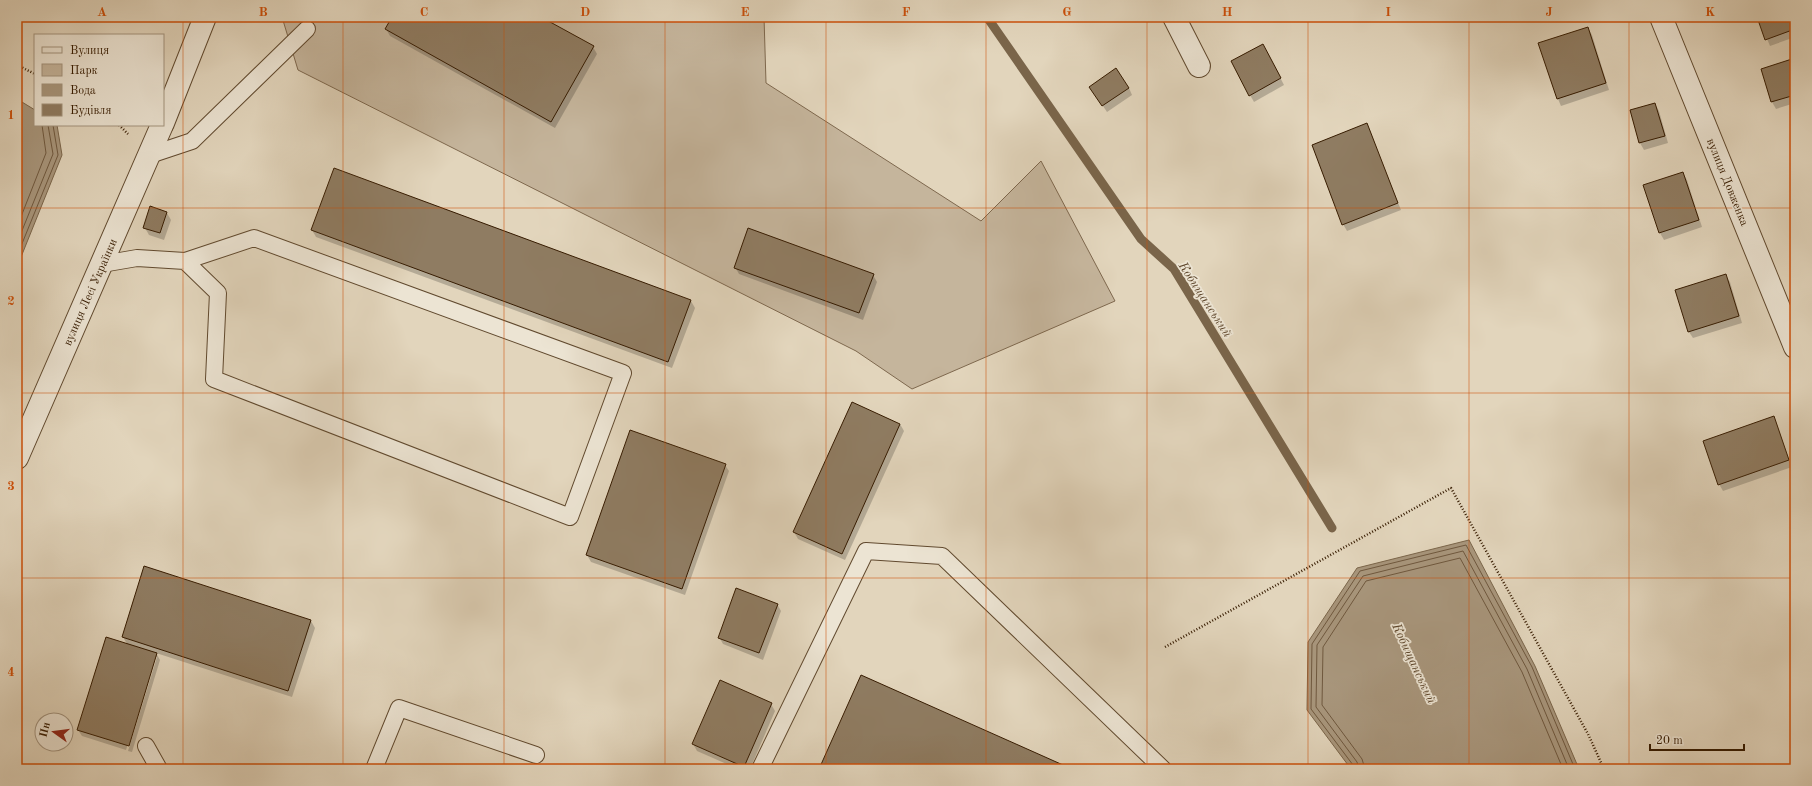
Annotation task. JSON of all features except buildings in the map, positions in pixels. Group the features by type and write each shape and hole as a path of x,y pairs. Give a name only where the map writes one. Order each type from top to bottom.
{"street":[{"name":"вулиця Лесі Українки","path":"164,121 205,17"},
{"path":"1174,17 1199,66"},
{"name":"вулиця Довженка","path":"1661,17 1795,347"},
{"name":"вулиця Лесі Українки","path":"17,458 162,126"}],"lane":[{"path":"150,155 192,141 307,29"},
{"path":"102,264 138,258 185,261 254,238 623,373 570,517 214,379 218,294 185,261"},
{"path":"760,769 866,551 942,556 1163,769"},
{"path":"374,769 399,708 536,755"},
{"path":"146,746 159,769"}],"path":[{"path":"17,65 34,74"},
{"path":"1165,647 1452,488 1588,734 1604,769"}],"green space":[{"path":"282,17 764,17 766,83 981,221 1041,161 1115,301 912,389 856,351 298,70"}],"water":[{"path":"17,99 34,109 34,126 57,126 62,155 17,267"},
{"path":"1469,540 1535,666 1579,769 1351,769 1307,710 1308,642 1357,568"}],"waterway":[{"name":"Кобищанський","path":"987,17 1141,239 1174,269 1332,528"}]}
